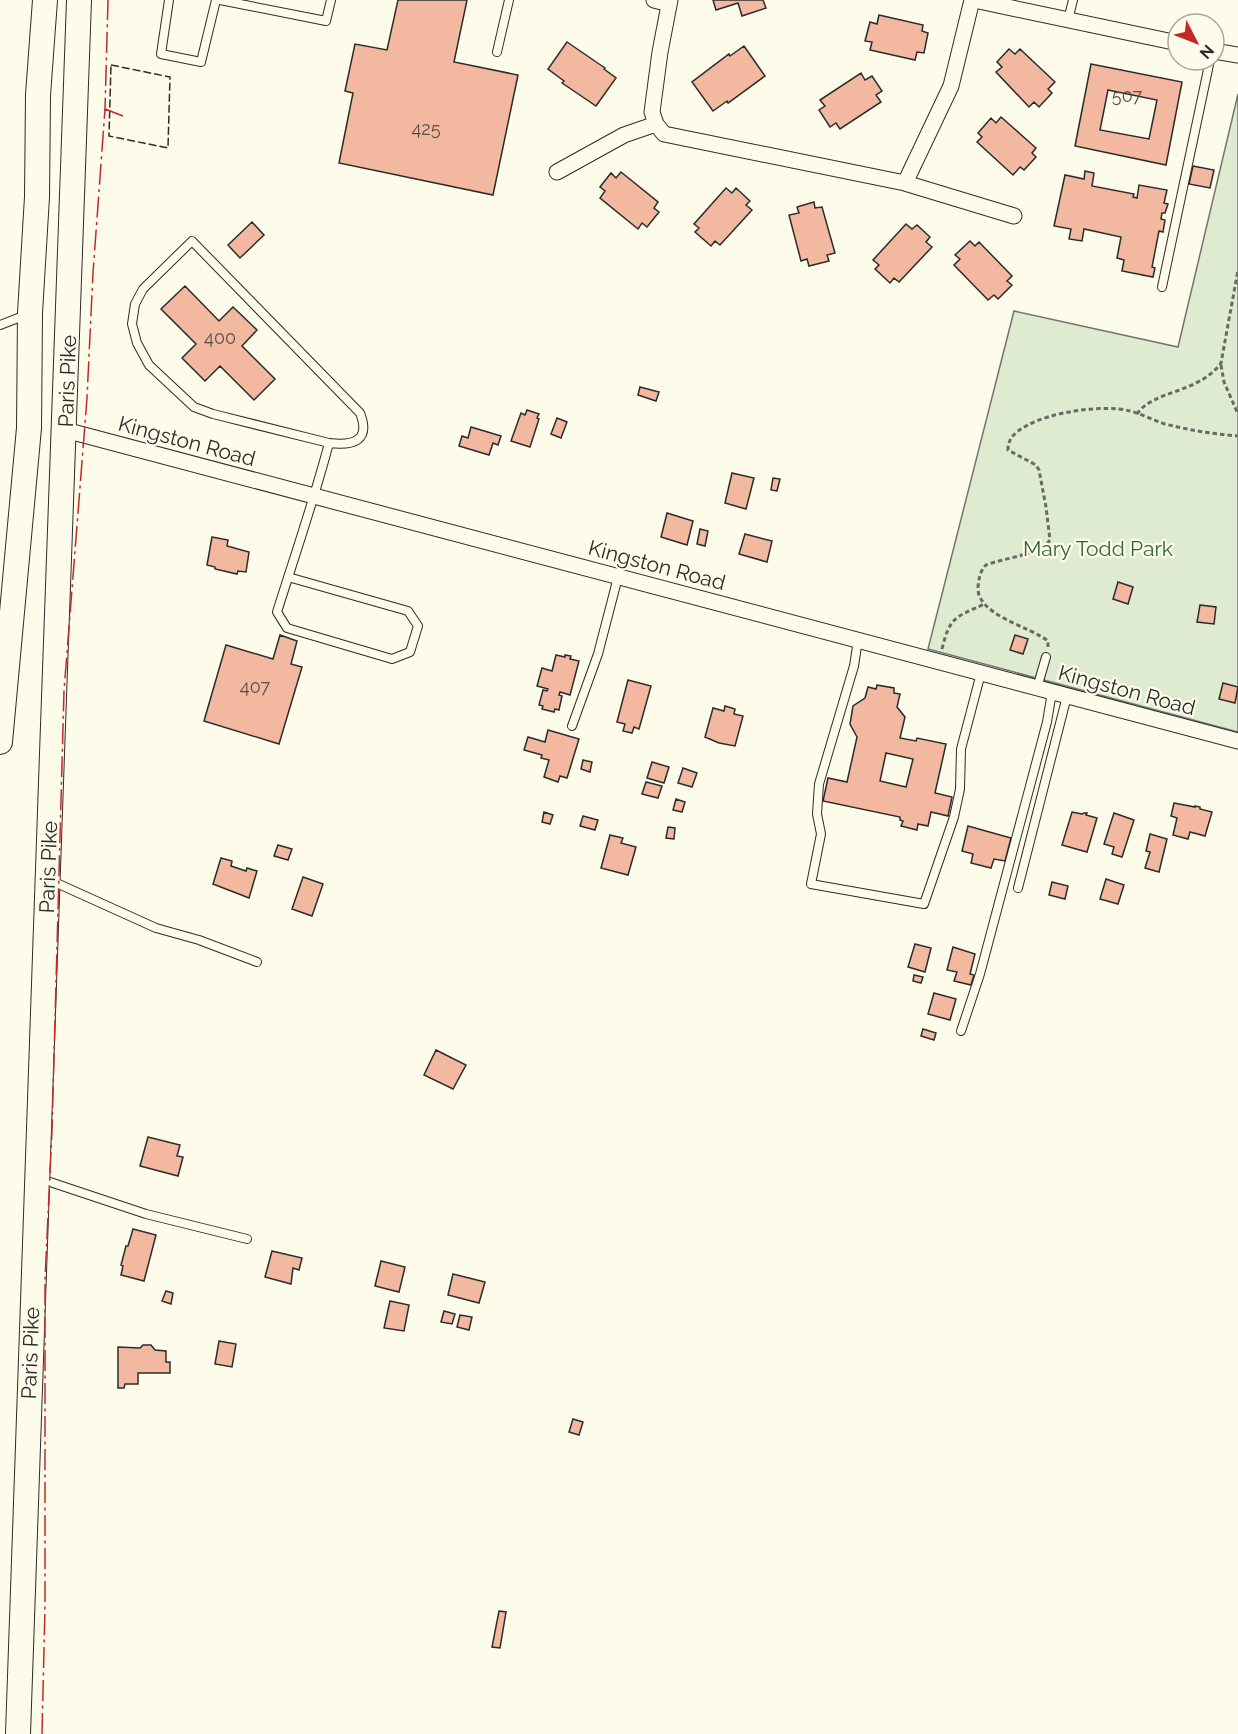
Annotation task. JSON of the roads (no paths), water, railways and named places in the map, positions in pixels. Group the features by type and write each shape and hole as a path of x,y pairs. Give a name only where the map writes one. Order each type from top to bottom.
{"highway":[{"name":"Paris Pike","path":"0,742 29,428 30,313 37,197 38,95 45,0"},
{"name":"Paris Pike","path":"18,1734 79,0"},
{"path":"29,428 65,430"}],"street":[{"path":"905,183 951,86 973,0 1166,40"},
{"path":"664,1 652,112 656,124 664,134 905,183 1014,216"},
{"path":"557,172 624,135 656,124"},
{"name":"Kingston Road","path":"65,430 1238,741"}],"lane":[{"path":"169,0 161,54 201,62 218,0 326,21 331,0"},
{"path":"497,52 509,0"},
{"path":"1068,20 1073,0"},
{"path":"1162,287 1207,72"},
{"path":"192,241 360,413 364,423 362,434 356,442 347,445 329,443 213,414 194,407 149,365 137,343 132,324 135,304 143,289 192,241"},
{"path":"0,325 30,313"},
{"path":"288,577 408,611 418,626 410,652 392,659 287,628 277,612 288,577 315,496 329,443"},
{"path":"572,726 598,654 618,577"},
{"path":"858,640 854,666 819,784 817,814 821,834 811,884 924,904 954,817 960,789 961,748 981,673"},
{"path":"961,1031 980,974 1047,722 1052,692 1046,657"},
{"path":"1018,888 1052,692"},
{"path":"48,879 156,928 199,940 257,962"},
{"path":"36,1178 146,1214 247,1239"}],"park label":[{"name":"Mary Todd Park","path":"1098,548"}]}
